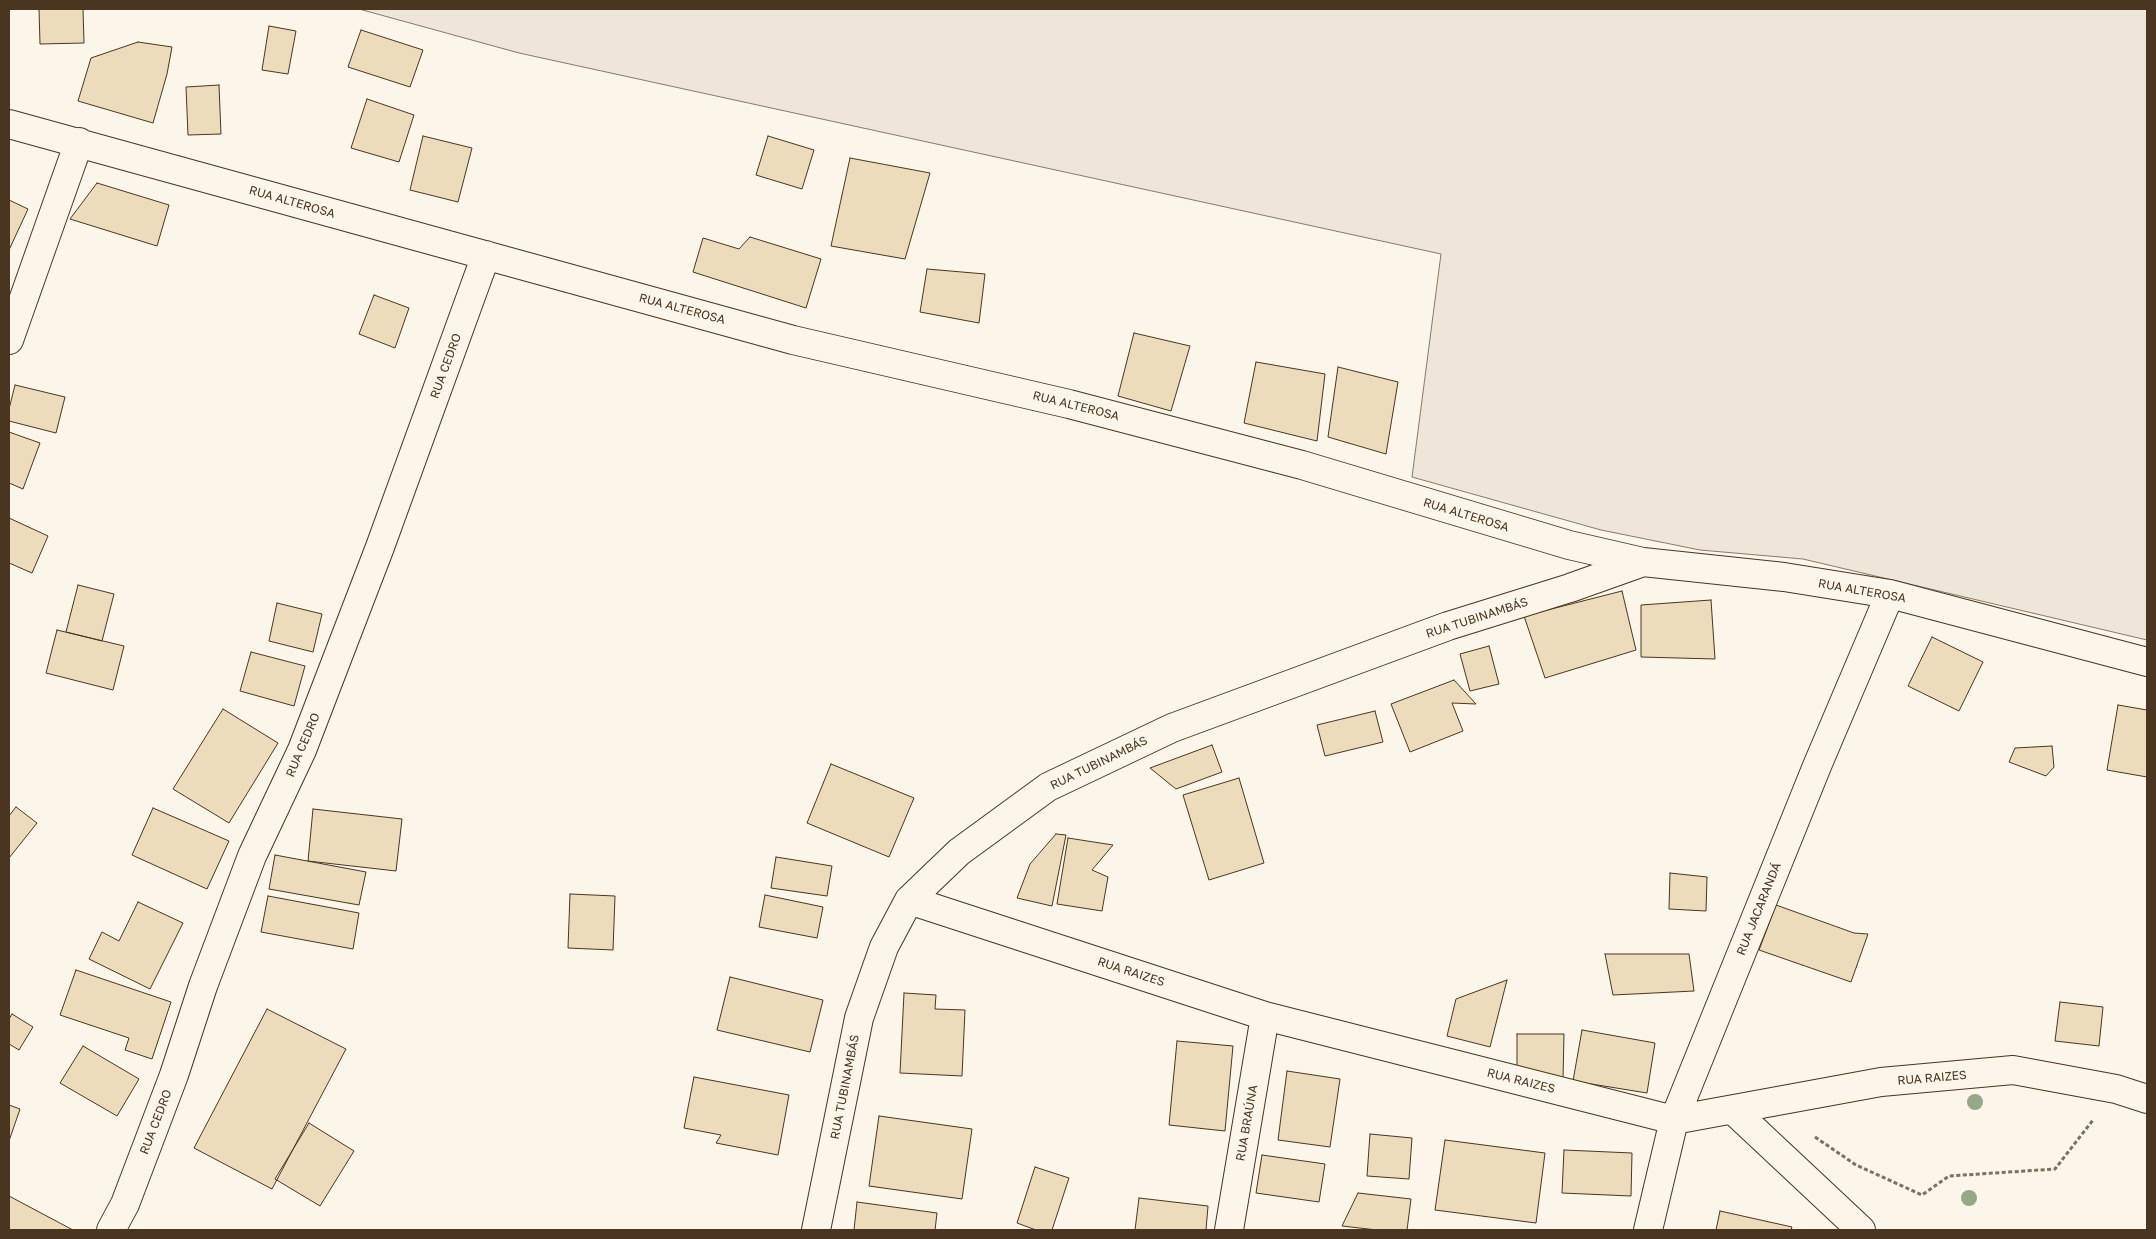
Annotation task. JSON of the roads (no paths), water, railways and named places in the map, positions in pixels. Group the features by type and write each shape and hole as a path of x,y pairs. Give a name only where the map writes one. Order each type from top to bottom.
{"street":[{"name":"RUA ALTEROSA","path":"9,124 80,142 793,340 1069,404 1293,462 1542,537 1644,562 1784,577 1890,594 2147,662"},
{"path":"9,340 80,142"},
{"name":"RUA CEDRO","path":"111,1230 125,1204 174,1075 204,986 252,856 310,731 380,547 486,255"},
{"name":"RUA TUBINAMBÁS","path":"816,1230 859,1018 884,947 909,900 959,852 1048,787 1172,728 1448,626 1570,588 1644,562"},
{"name":"RUA JACARANDÁ","path":"1648,1230 1674,1120 1817,766 1890,594"},
{"name":"RUA RAIZES","path":"909,900 1265,1016 1674,1120 1881,1082 2013,1070 2147,1098"},
{"name":"RUA BRAÚNA","path":"1229,1230 1265,1016"},
{"path":"1732,1110 1861,1230"}]}
